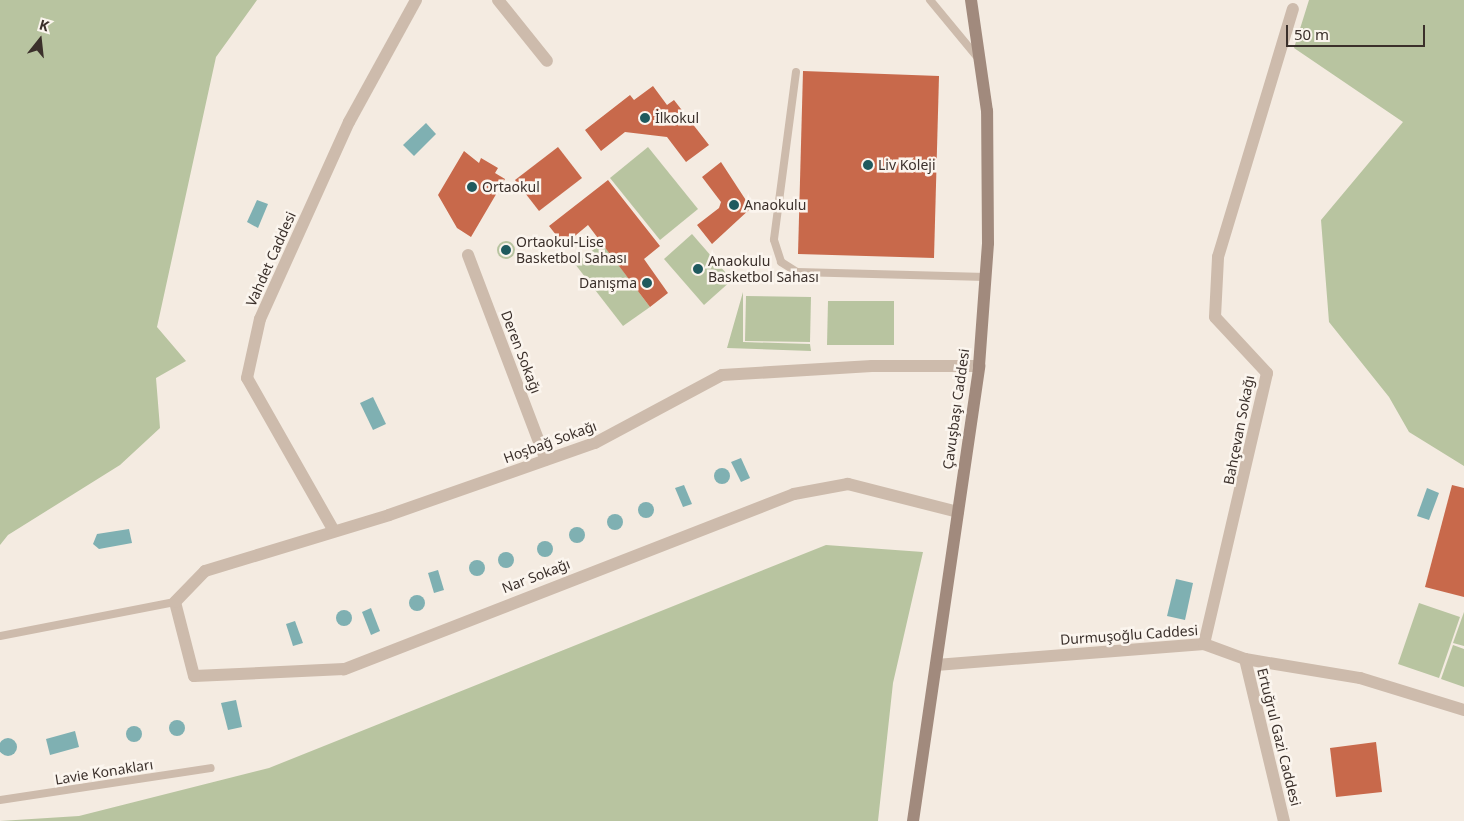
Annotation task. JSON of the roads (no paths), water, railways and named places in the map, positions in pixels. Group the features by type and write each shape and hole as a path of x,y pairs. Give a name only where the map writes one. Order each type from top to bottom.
{"main road":[{"name":"Çavuşbaşı Caddesi","path":"913,821 979,366 986,277 987,111 971,0"}],"street":[{"name":"Vahdet Caddesi","path":"334,532 248,378 264,310 350,122 416,0"},
{"path":"498,0 547,61"},
{"name":"Bahçevan Sokağı","path":"1204,644 1267,373 1215,317 1218,257 1293,9"},
{"name":"Deren Sokağı","path":"468,255 546,460"},
{"name":"Hoşbağ Sokağı","path":"175,602 205,571 334,532 595,443 722,375 872,366 979,366"},
{"name":"Nar Sokağı","path":"175,602 194,676 344,669 794,494 848,484 958,512"},
{"name":"Durmuşoğlu Caddesi","path":"936,665 1204,644 1244,659 1360,678 1464,710"},
{"name":"Ertuğrul Gazi Caddesi","path":"1244,659 1284,821"}],"lane":[{"path":"930,0 979,59"},
{"path":"796,72 774,240 781,262 798,272 986,277"},
{"path":"0,636 175,602"},
{"name":"Lavie Konakları","path":"0,800 211,768"}],"water":[{"path":"426,123 436,134 414,156 403,145"},
{"path":"257,200 268,204 258,228 247,222"},
{"path":"373,397 386,424 373,430 360,403"},
{"path":"741,458 750,478 741,482 731,462"},
{"path":"722,468 728,470 730,476 728,482 722,484 716,482 714,476 716,470"},
{"path":"684,485 692,504 683,507 675,488"},
{"path":"1427,488 1439,493 1429,520 1417,516"},
{"path":"643,502 649,502 654,507 652,516 643,518 638,513 638,507"},
{"path":"615,514 621,516 623,522 621,528 615,530 609,528 607,522 609,516"},
{"path":"577,527 583,529 585,535 583,541 577,543 571,541 569,535 571,529"},
{"path":"129,529 132,543 99,549 93,544 97,534"},
{"path":"542,541 548,541 553,546 551,555 542,557 537,552 537,546"},
{"path":"503,552 509,552 514,557 512,566 503,568 498,563 498,557"},
{"path":"477,560 483,562 485,568 483,574 477,576 471,574 469,568 471,562"},
{"path":"438,570 444,590 434,593 428,573"},
{"path":"1176,579 1193,583 1185,620 1167,616"},
{"path":"417,595 423,597 425,603 423,609 417,611 411,609 409,603 411,597"},
{"path":"371,608 380,631 371,635 362,612"},
{"path":"341,610 347,610 352,615 350,624 341,626 336,621 336,615"},
{"path":"295,621 303,643 293,646 286,624"},
{"path":"236,700 242,727 228,730 221,703"},
{"path":"177,720 183,722 185,728 183,734 177,736 171,734 169,728 171,722"},
{"path":"134,726 140,728 142,734 140,740 134,742 128,740 126,734 128,728"},
{"path":"75,731 79,747 50,755 46,739"},
{"path":"8,738 14,741 17,747 14,753 8,756 2,753 -1,747 2,741"}],"place":[{"name":"İlkokul","path":"645,118"},
{"name":"Liv Koleji","path":"868,165"},
{"name":"Ortaokul","path":"472,187"},
{"name":"Anaokulu","path":"734,205"},
{"name":"Ortaokul-Lise Basketbol Sahası","path":"506,250"},
{"name":"Anaokulu Basketbol Sahası","path":"698,269"},
{"name":"Danışma","path":"647,283"}]}
